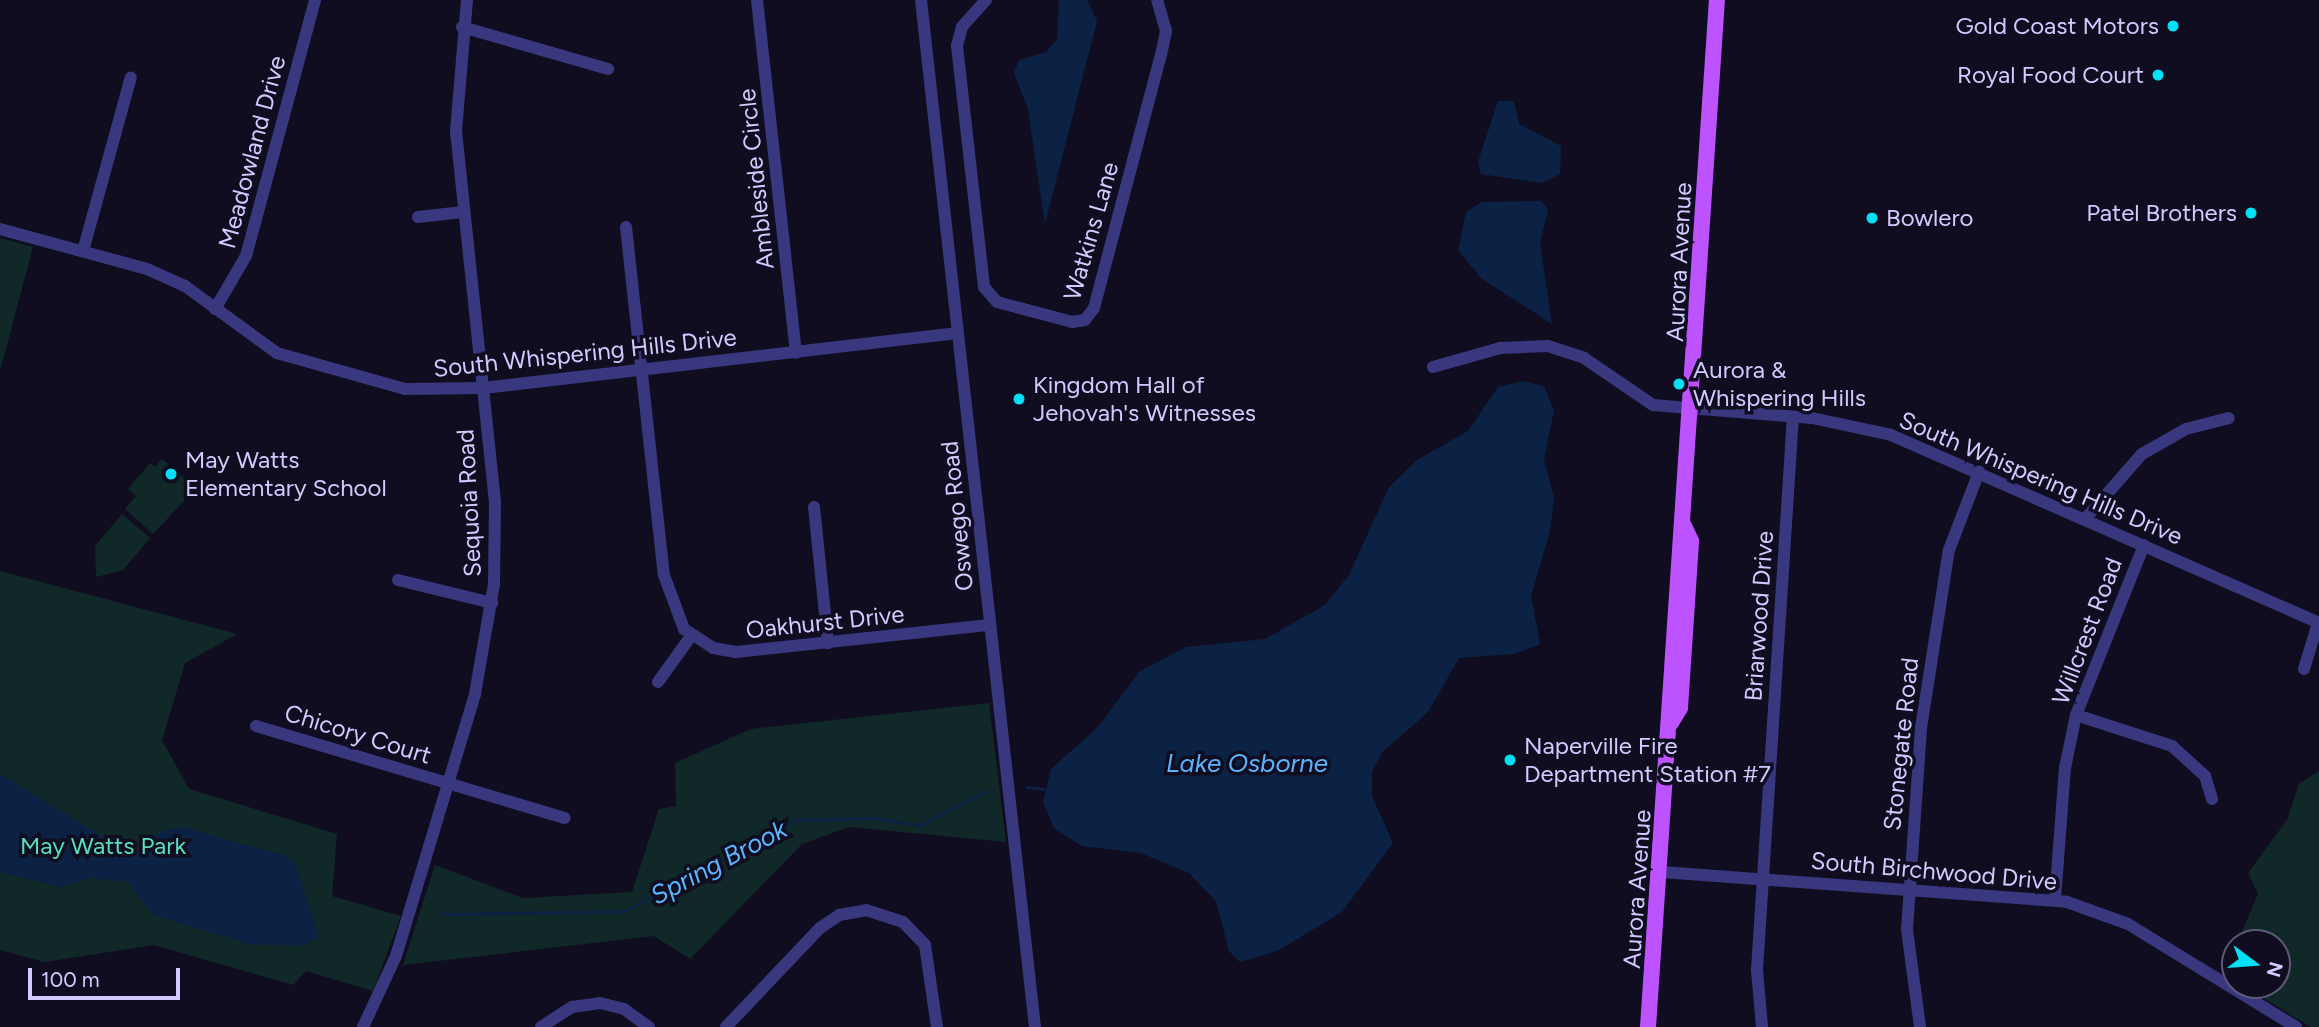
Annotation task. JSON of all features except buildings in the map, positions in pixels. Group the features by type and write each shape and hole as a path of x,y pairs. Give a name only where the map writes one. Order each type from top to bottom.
{"main road":[{"name":"Aurora Avenue","path":"1651,1024 1671,723 1680,708 1691,541 1684,526 1717,0"}],"street":[{"name":"Meadowland Drive","path":"215,309 246,256 315,0"},
{"name":"Sequoia Road","path":"363,1027 396,956 449,783 492,603 495,502 456,131 462,27 467,0"},
{"name":"Ambleside Circle","path":"757,0 796,353"},
{"name":"Oswego Road","path":"921,0 1034,1027"},
{"name":"Watkins Lane","path":"985,0 962,27 957,46 984,287 997,302 1072,322 1085,320 1094,308 1161,55 1166,31 1157,0"},
{"path":"462,27 608,69"},
{"path":"83,251 131,77"},
{"path":"418,217 463,212"},
{"path":"626,227 668,599 691,636 658,682"},
{"name":"South Whispering Hills Drive","path":"0,229 169,278 265,346 309,366 405,389 483,388 958,333"},
{"name":"South Whispering Hills Drive","path":"1433,366 1500,348 1548,345 1584,358 1642,402 1693,410 1793,417 1891,435 2318,623"},
{"name":"Briarwood Drive","path":"1762,1027 1757,970 1793,417"},
{"path":"2085,519 2142,454 2186,429 2229,418"},
{"name":"Stonegate Road","path":"1920,1027 1907,949 1921,728 1943,577 1979,472"},
{"path":"814,507 828,643"},
{"name":"Willcrest Road","path":"2055,900 2065,768 2076,715 2144,545"},
{"path":"398,580 492,603"},
{"path":"2304,669 2318,623"},
{"name":"Oakhurst Drive","path":"691,636 736,652 990,625"},
{"path":"2076,715 2172,746 2205,776 2212,799"},
{"name":"Chicory Court","path":"256,726 565,818"},
{"name":"South Birchwood Drive","path":"1662,872 2055,900 2128,925 2296,1027"},
{"path":"726,1027 820,928 839,915 866,910 904,922 925,945 937,1027"},
{"path":"541,1027 572,1007 600,1003 624,1009 649,1027"}],"green space":[{"path":"0,238 33,247 0,371"},
{"path":"162,459 196,488 153,534 125,509 136,496 128,489 150,463 155,467"},
{"path":"122,514 150,538 123,570 96,577 95,546"},
{"name":"May Watts Park","path":"0,571 237,634 185,663 162,740 189,789 337,834 332,896 401,916 373,991 306,971 293,985 154,945 45,962 0,950"},
{"path":"989,703 1006,842 849,827 802,844 690,959 654,936 403,965 435,865 523,898 632,892 659,809 676,806 675,763 751,729"},
{"path":"2319,771 2319,1027 2311,1027 2265,999 2291,999 2291,929 2243,929 2258,894 2248,873 2287,820 2299,784"}],"water":[{"path":"1059,0 1087,0 1097,21 1045,224 1028,109 1014,73 1019,60 1046,52 1057,40"},
{"path":"1498,101 1514,101 1519,124 1561,146 1560,174 1542,183 1481,174 1478,162"},
{"path":"1541,201 1548,209 1540,244 1552,324 1481,278 1458,250 1466,212 1482,202"},
{"name":"Lake Osborne","path":"1523,381 1544,386 1554,411 1544,459 1554,498 1550,531 1531,596 1540,644 1514,654 1459,658 1428,712 1382,752 1372,772 1372,796 1393,843 1342,912 1279,950 1240,962 1229,951 1216,901 1189,873 1141,853 1082,846 1054,828 1043,802 1051,769 1098,727 1140,671 1186,647 1265,639 1325,605 1349,575 1389,487 1417,460 1468,431 1498,387"},
{"path":"0,774 133,855 164,830 182,827 283,855 295,863 319,937 302,946 249,944 153,915 128,882 89,878 61,887 0,872"}],"waterway":[{"name":"Spring Brook","path":"1027,787 1044,789"},
{"name":"Spring Brook","path":"443,914 625,911 797,820 874,818 920,825 986,791"}],"place":[{"name":"Gold Coast Motors","path":"2173,26"},
{"name":"Royal Food Court","path":"2158,75"},
{"name":"Patel Brothers","path":"2251,213"},
{"name":"Bowlero","path":"1872,218"},
{"name":"Aurora & Whispering Hills","path":"1679,384"},
{"name":"Kingdom Hall of Jehovah's Witnesses","path":"1019,399"},
{"name":"May Watts Elementary School","path":"171,474"},
{"name":"Naperville Fire Department Station #7","path":"1510,760"}]}
